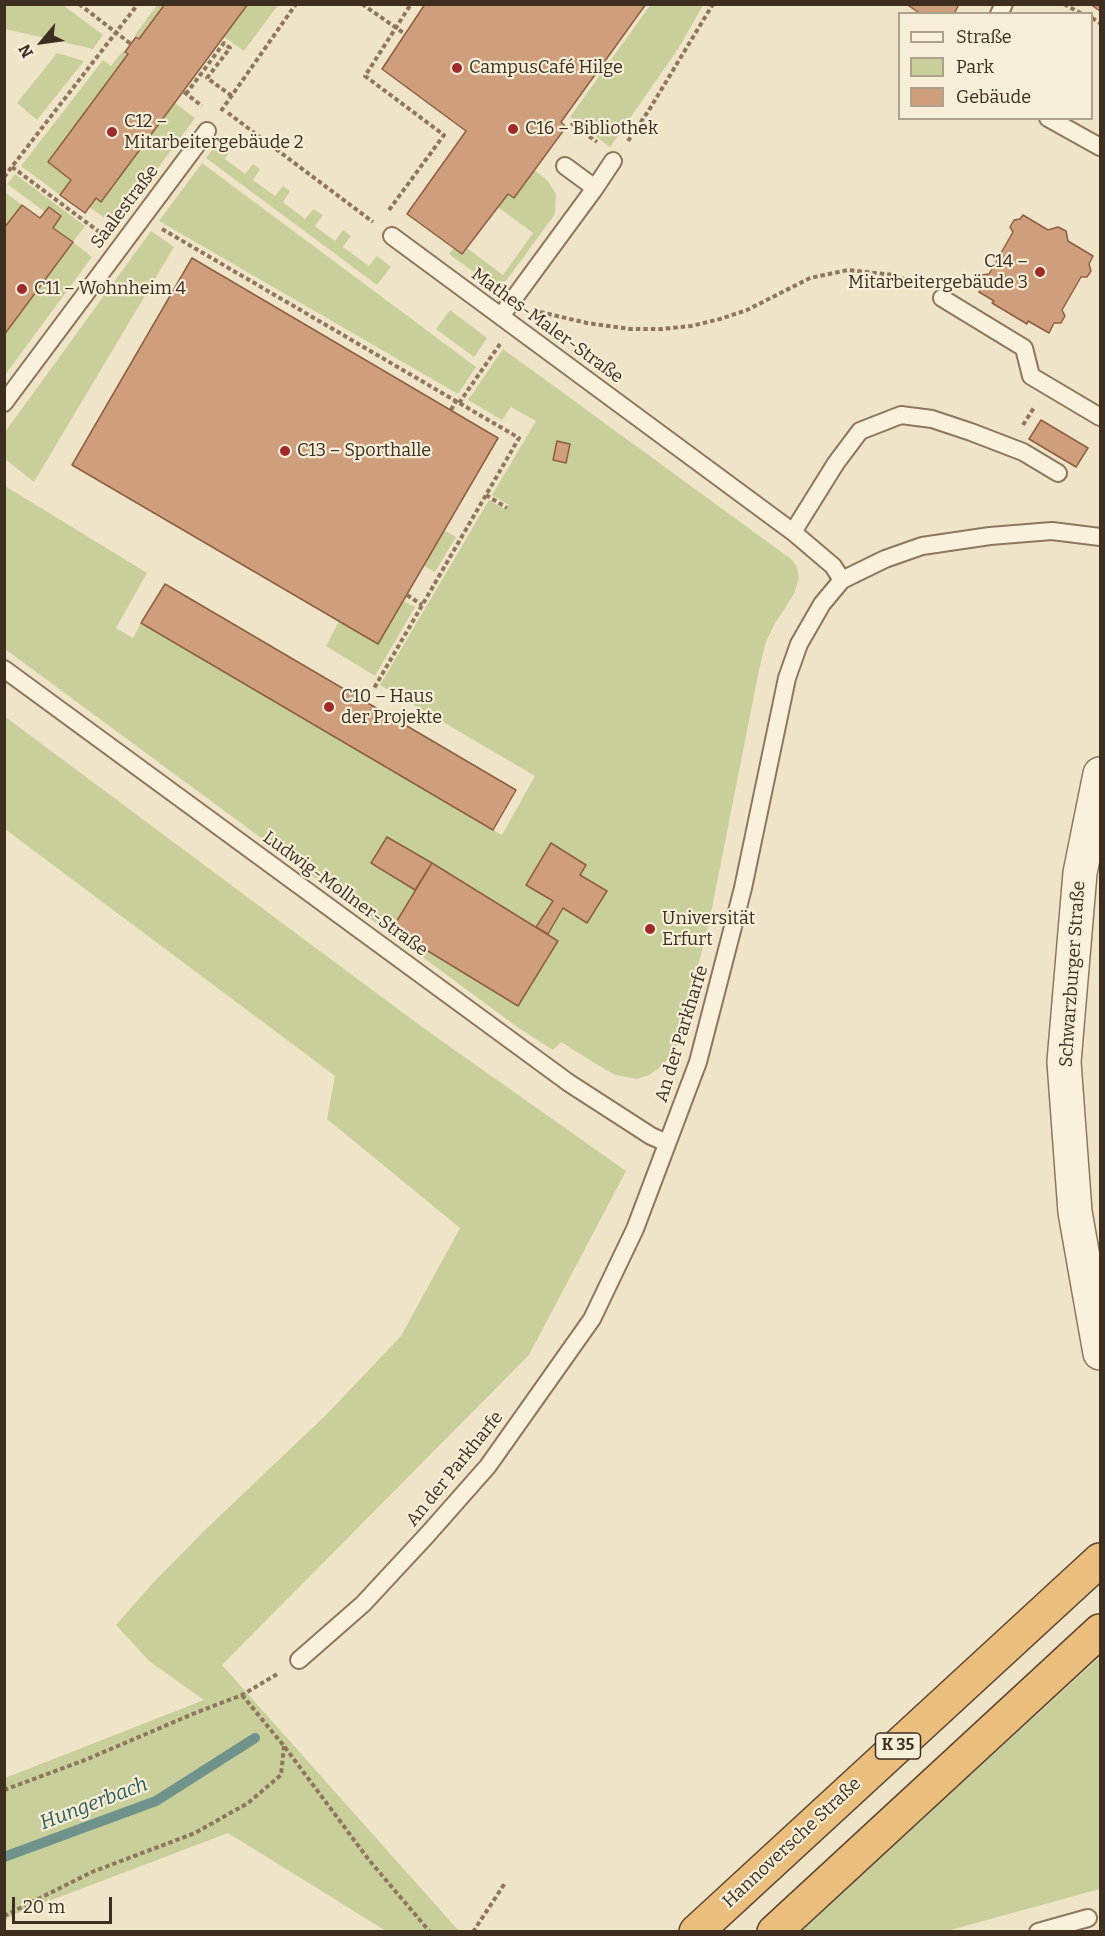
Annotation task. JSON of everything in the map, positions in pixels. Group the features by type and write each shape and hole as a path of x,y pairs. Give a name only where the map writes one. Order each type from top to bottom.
{"highway":[{"name":"Hannoversche Straße","path":"696,1932 1101,1560"},
{"path":"774,1932 1101,1631"}],"street":[{"name":"Schwarzburger Straße","path":"1101,774 1080,873 1065,1062 1075,1212 1101,1353"}],"lane":[{"path":"1052,120 1101,147"},
{"name":"Saalestraße","path":"4,403 207,131"},
{"path":"507,321 615,159"},
{"path":"565,166 595,188"},
{"name":"Mathes-Maler-Straße","path":"392,236 793,532 833,566 842,580"},
{"path":"942,298 1024,348 1031,376 1101,417"},
{"path":"793,532 836,463 860,431 901,416 932,419 1010,446 1058,473"},
{"name":"An der Parkharfe","path":"299,1660 363,1604 429,1534 488,1466 592,1319 635,1229 698,1062 743,888 787,678 799,644 822,603 842,580 885,559 922,546 990,536 1052,531 1101,537"},
{"name":"Ludwig-Mollner-Straße","path":"4,669 568,1083 651,1136 667,1143"},
{"path":"1038,1932 1088,1918"}],"path":[{"path":"79,4 131,44"},
{"path":"4,177 138,4"},
{"path":"207,131 296,4"},
{"path":"362,4 405,34"},
{"path":"378,226 444,135 365,76 411,4"},
{"path":"571,123 615,159 649,110 713,4"},
{"path":"1064,4 1078,12"},
{"path":"195,101 185,93 224,43 230,48 207,78 232,96"},
{"path":"222,109 392,236"},
{"path":"12,167 119,247"},
{"path":"141,217 519,438 373,690"},
{"path":"451,410 507,321 526,309 587,323 630,329 691,326 747,310 810,278 848,270 894,275 942,298"},
{"path":"1010,446 1047,386"},
{"path":"486,495 507,508"},
{"path":"406,595 423,604"},
{"path":"4,1790 85,1760 242,1695 299,1660"},
{"path":"242,1695 284,1746 369,1860 430,1932"},
{"path":"4,1916 92,1872 195,1833 248,1803 281,1775 284,1746"},
{"path":"473,1932 505,1883"}],"green space":[{"path":"5,4 63,5 103,35 93,49 5,29"},
{"path":"651,4 703,5 680,46 610,147 570,117"},
{"path":"157,5 165,5 139,39 135,35"},
{"path":"248,5 278,5 244,51 224,37"},
{"path":"123,51 128,54 48,162 71,180 60,195 21,166 103,60 111,66"},
{"path":"57,53 84,61 37,120 17,103"},
{"path":"175,103 195,118 110,233 103,228 108,220 89,207 96,198 102,202"},
{"path":"220,139 232,148 225,159 245,174 253,164 260,169 253,180 275,196 283,186 290,191 283,202 305,219 313,209 323,215 315,226 335,241 343,230 351,236 343,247 369,266 377,256 391,267 377,285 206,158"},
{"path":"202,163 476,367 458,394 159,221"},
{"path":"534,170 547,180 556,194 555,214 506,281 489,283 449,254 454,248 462,254 467,248 503,275 533,233 498,207 508,194 514,198"},
{"path":"15,174 85,226 73,242 92,257 5,375 4,335 73,243 53,228 61,216 49,207 45,212 7,184"},
{"path":"5,192 22,205 5,228"},
{"path":"151,231 174,247 34,482 5,459 5,432"},
{"path":"450,310 487,338 474,357 436,329"},
{"path":"503,349 791,559 797,567 799,578 794,594 766,642 708,928 676,1050 662,1066 649,1075 637,1079 616,1075 561,1042 553,1050 520,1029 5,649 5,486 147,573 116,628 133,638 141,623 502,835 535,776 380,685 489,500 506,510 509,505 492,495 536,421 511,407 502,420 468,400"},
{"path":"444,530 456,537 435,572 424,566"},
{"path":"403,601 415,607 375,676 326,646 339,621 378,644"},
{"path":"4,716 422,1027 626,1171 529,1355 222,1665 459,1931 386,1931 228,1833 15,1914 5,1920 5,1778 204,1700 149,1661 116,1625 204,1531 327,1414 401,1336 460,1228 327,1119 335,1076 5,829"},
{"path":"1100,1657 1100,1889 947,1931 800,1931"}],"building":[{"name":"C12 – Mitarbeitergebäude 2","path":"165,4 248,4 101,202 96,198 85,213 60,195 71,180 48,162 128,54 125,52 136,37 139,39"},
{"name":"C16 – Bibliothek","path":"425,4 646,4 561,122 566,127 514,198 508,194 462,254 407,214 466,131 382,69"},
{"path":"906,4 959,4 955,12 918,12"},
{"path":"1090,4 1100,4 1100,11"},
{"name":"C11 – Wohnheim 4","path":"22,205 40,218 49,207 61,216 53,228 73,242 4,335 4,228"},
{"name":"C14 – Mitarbeitergebäude 3","path":"1023,215 1048,230 1058,227 1066,231 1068,241 1093,256 1089,264 1091,271 1087,277 1081,277 1062,310 1065,316 1061,323 1054,323 1049,333 1028,321 1027,324 992,303 994,301 979,292 982,287 978,281 982,275 989,274 1013,232 1010,227 1014,220 1020,219"},
{"name":"C13 – Sporthalle","path":"192,258 498,438 378,644 72,465"},
{"path":"1041,420 1088,448 1076,467 1029,439"},
{"path":"557,441 570,444 566,463 553,460"},
{"name":"C10 – Haus der Projekte","path":"165,584 516,790 493,830 141,623"},
{"path":"387,837 432,863 415,890 371,863"},
{"path":"551,843 586,865 580,875 607,891 587,923 563,908 548,934 536,927 553,901 526,885"},
{"path":"432,863 558,941 518,1006 392,929"}],"waterway":[{"name":"Hungerbach","path":"4,1857 156,1801 255,1738"}],"place":[{"name":"CampusCafé Hilge","path":"457,68"},
{"name":"C16 – Bibliothek","path":"513,129"},
{"name":"C12 – Mitarbeitergebäude 2","path":"112,132"},
{"name":"C14 – Mitarbeitergebäude 3","path":"1040,272"},
{"name":"C11 – Wohnheim 4","path":"22,289"},
{"name":"C13 – Sporthalle","path":"285,451"},
{"name":"C10 – Haus der Projekte","path":"329,707"},
{"name":"Universität Erfurt","path":"650,929"}]}
